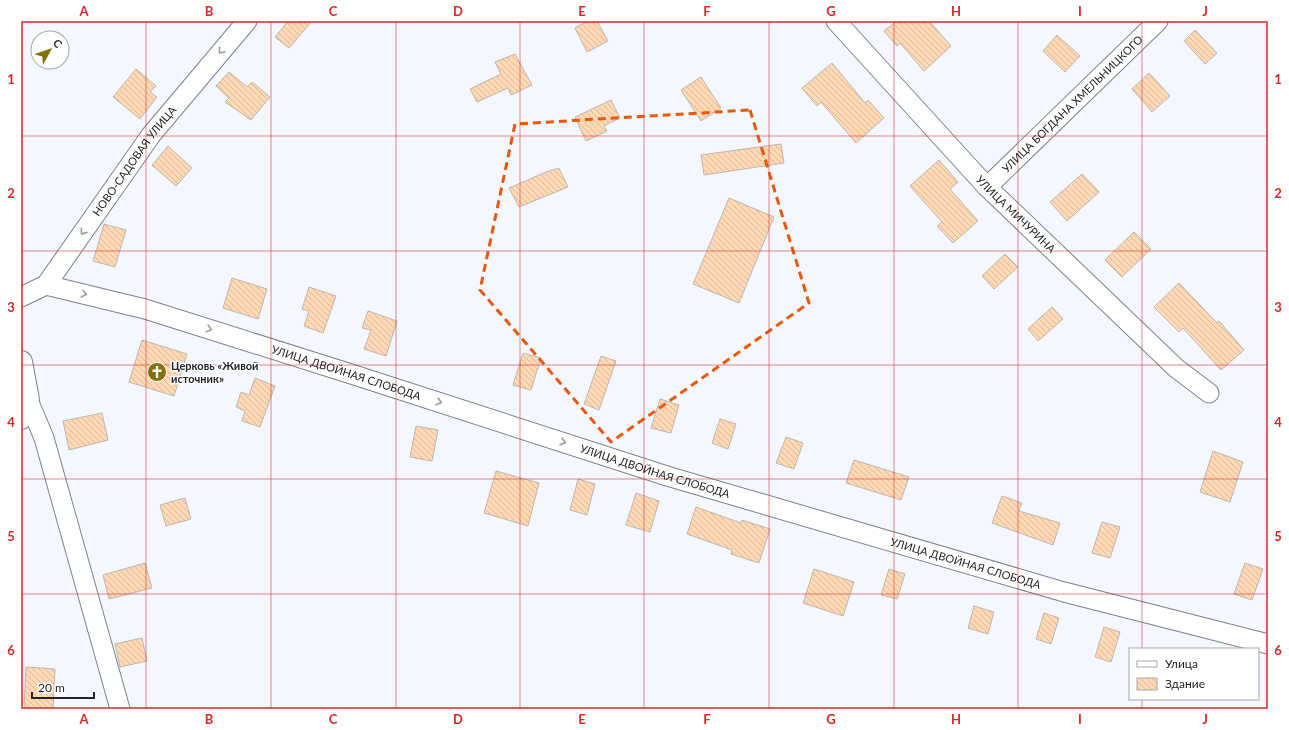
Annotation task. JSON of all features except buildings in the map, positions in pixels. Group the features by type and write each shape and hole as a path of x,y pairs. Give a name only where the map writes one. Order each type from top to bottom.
{"street":[{"name":"НОВО-САДОВАЯ УЛИЦА","path":"21,297 46,285 151,135 247,21"},
{"name":"УЛИЦА МИЧУРИНА","path":"836,21 987,187 1176,368 1210,393"},
{"name":"УЛИЦА БОГДАНА ХМЕЛЬНИЦКОГО","path":"987,187 1158,21"},
{"name":"УЛИЦА ДВОЙНАЯ СЛОБОДА","path":"46,285 145,309 667,476 1064,592 1268,644"},
{"path":"21,362 25,409 44,438 120,709"}],"highlighted area":[{"path":"750,110 809,303 611,442 480,290 515,124"}],"place":[{"name":"Церковь «Живой источник»","path":"157,372"}]}
